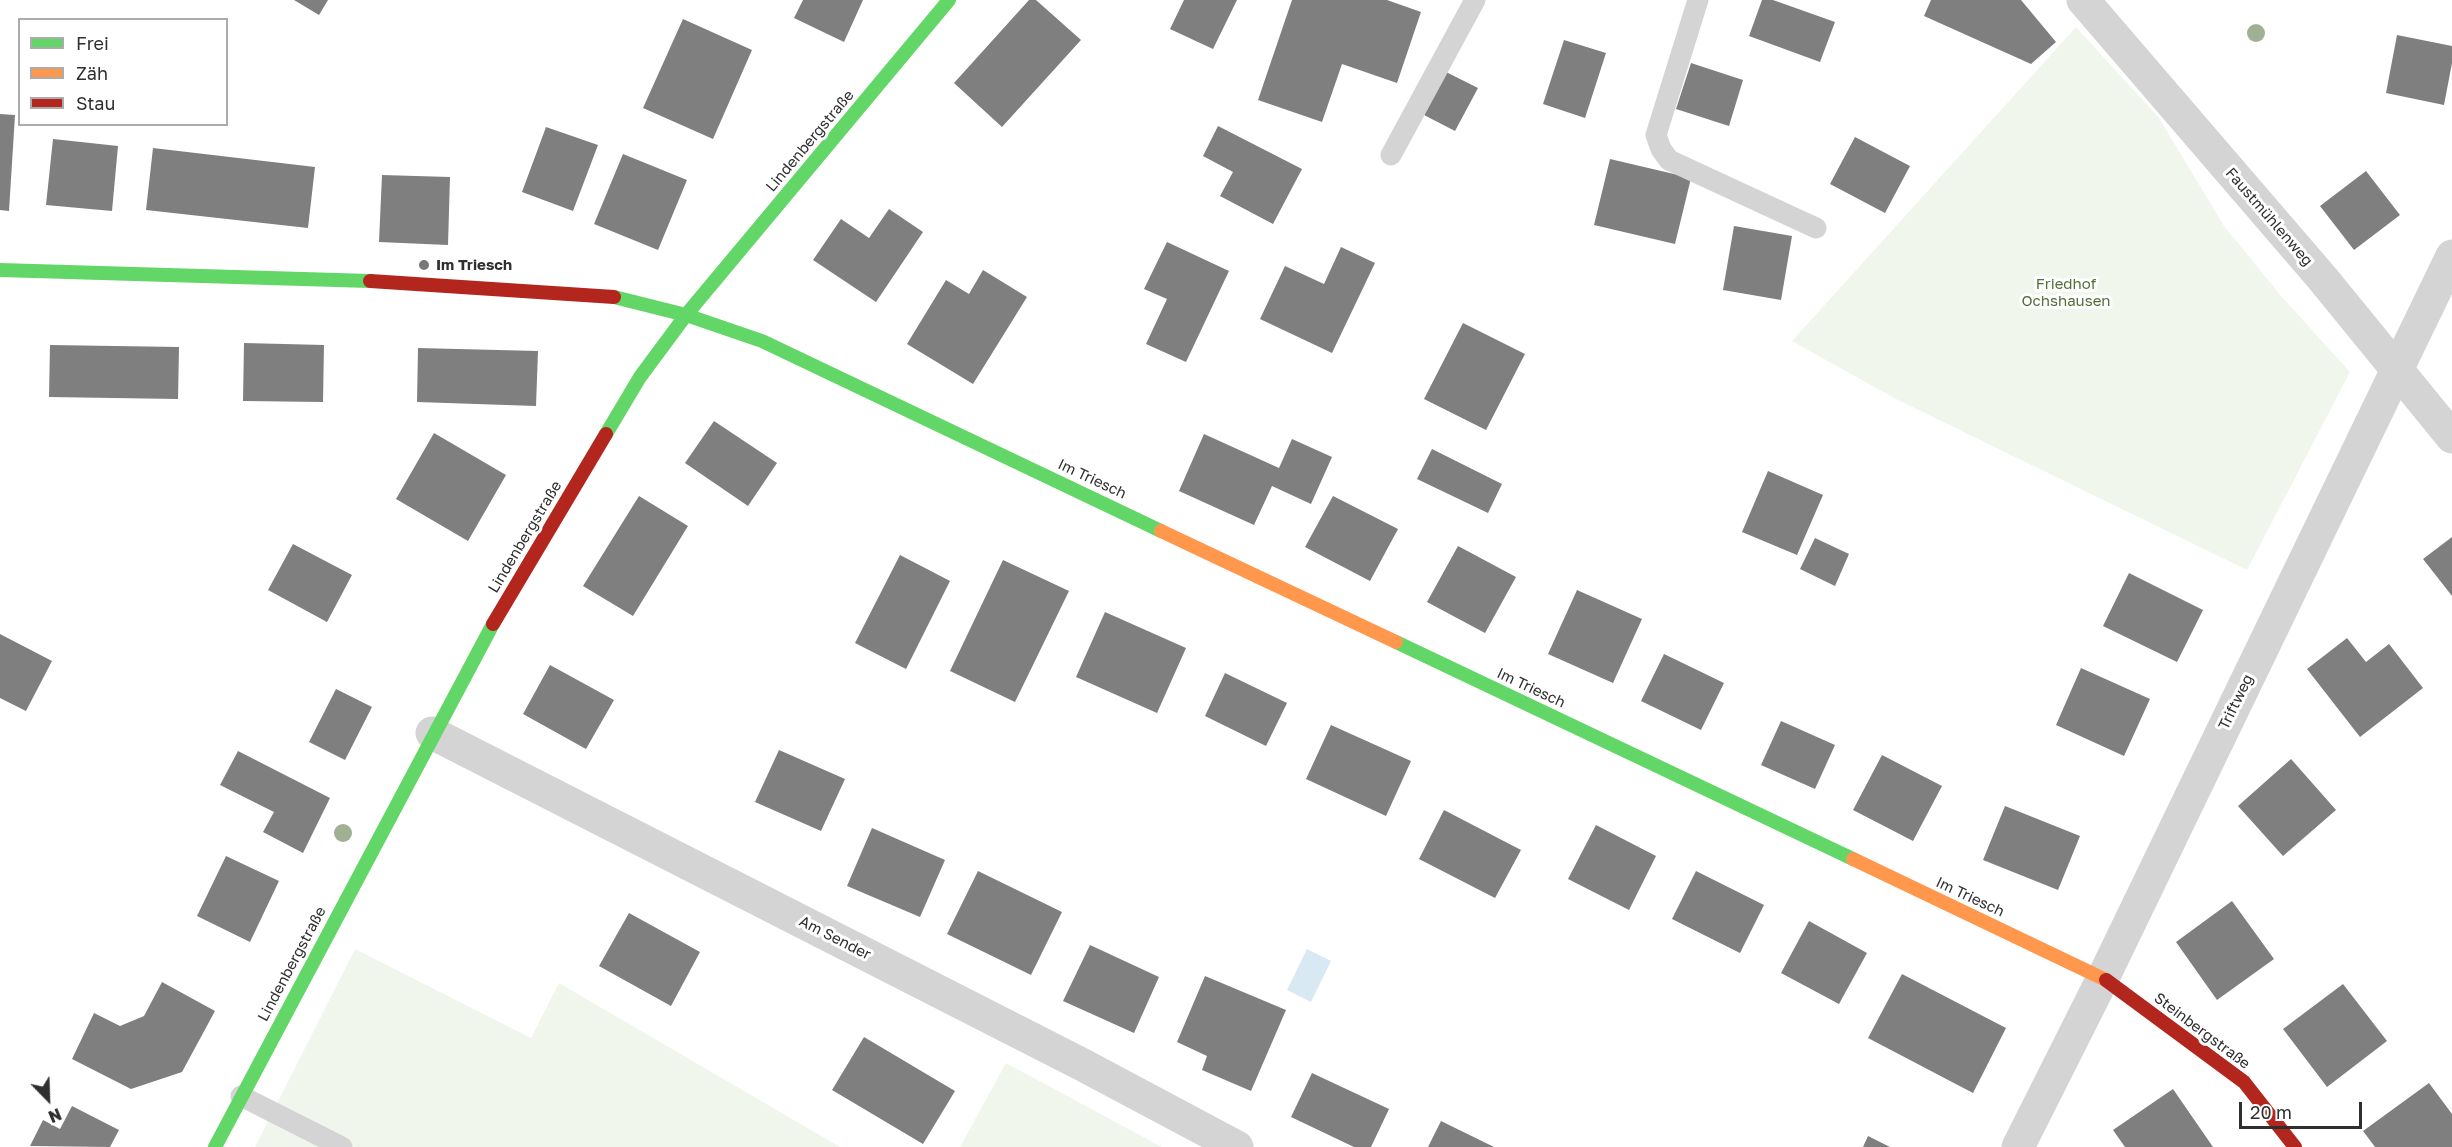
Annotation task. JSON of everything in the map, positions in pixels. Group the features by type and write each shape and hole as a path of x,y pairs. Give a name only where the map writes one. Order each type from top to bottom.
{"street":[{"name":"Lindenbergstraße","path":"214,1147 471,661 640,376 686,315 949,0"},
{"name":"Faustmühlenweg","path":"2083,0 2397,368 2452,437"},
{"name":"Triftweg","path":"2018,1147 2103,978 2452,255"},
{"name":"Im Triesch","path":"0,270 401,283 619,297 686,315 762,341 2103,978"},
{"name":"Am Sender","path":"432,733 1083,1065 1237,1147"},
{"name":"Steinbergstraße","path":"2103,978 2244,1082 2295,1147"}],"lane":[{"path":"1391,155 1474,0"},
{"path":"1698,0 1656,135 1661,149 1669,160 1816,228"},
{"path":"241,1096 342,1147"}],"green space":[{"name":"Friedhof Ochshausen","path":"2076,27 2159,118 2224,226 2282,297 2350,372 2247,570 1894,398 1792,341"},
{"path":"355,949 531,1038 559,983 840,1147 255,1147"},
{"path":"1006,1063 1162,1147 960,1147"}],"water":[{"path":"1307,949 1331,961 1311,1002 1287,990"}],"building":[{"path":"294,0 328,0 319,15"},
{"path":"803,0 863,0 844,42 794,18"},
{"path":"1029,0 1036,0 1081,40 1002,127 954,83"},
{"path":"1184,0 1237,0 1213,49 1170,29"},
{"path":"1292,0 1387,0 1421,12 1397,83 1342,64 1322,122 1258,100"},
{"path":"1762,0 1773,0 1835,22 1820,62 1749,36"},
{"path":"1931,0 2021,0 2056,42 2031,64 1924,16"},
{"path":"683,19 752,50 713,139 643,108"},
{"path":"2397,35 2452,46 2452,63 2444,105 2386,93"},
{"path":"1564,40 1606,53 1585,118 1543,104"},
{"path":"1691,63 1743,80 1729,126 1676,109"},
{"path":"1446,72 1478,88 1455,131 1424,115"},
{"path":"0,114 15,115 9,211 0,210"},
{"path":"1218,126 1302,169 1273,224 1220,196 1233,172 1203,156"},
{"path":"546,127 598,145 573,211 522,192"},
{"path":"1855,137 1910,166 1885,213 1830,184"},
{"path":"53,139 118,146 112,211 46,205"},
{"path":"153,148 315,167 308,228 146,210"},
{"path":"623,154 687,180 658,250 594,224"},
{"path":"1610,159 1691,178 1675,244 1594,225"},
{"path":"2366,171 2400,215 2354,250 2320,206"},
{"path":"382,175 450,177 448,245 379,242"},
{"path":"889,209 923,232 876,302 813,260 841,219 869,238"},
{"path":"1734,226 1792,236 1781,300 1723,290"},
{"path":"1167,242 1229,271 1186,362 1146,344 1167,299 1144,289"},
{"path":"1341,247 1375,263 1332,353 1260,319 1285,266 1324,284"},
{"path":"983,270 1027,297 973,384 907,344 946,280 969,294"},
{"path":"1463,323 1525,354 1486,430 1424,399"},
{"path":"244,343 324,345 323,402 243,401"},
{"path":"50,345 179,347 178,399 49,397"},
{"path":"418,348 538,351 536,406 417,402"},
{"path":"714,421 777,463 748,506 685,463"},
{"path":"434,433 506,475 468,541 396,499"},
{"path":"1204,434 1279,468 1292,439 1332,457 1311,504 1272,486 1254,525 1179,491"},
{"path":"1432,449 1502,484 1488,513 1417,479"},
{"path":"1768,471 1823,495 1797,555 1742,532"},
{"path":"639,496 688,526 633,616 583,586"},
{"path":"1333,496 1398,529 1370,581 1305,547"},
{"path":"2452,537 2452,596 2423,559"},
{"path":"1815,538 1849,554 1835,586 1800,569"},
{"path":"293,544 352,575 327,622 268,590"},
{"path":"1458,546 1516,577 1485,633 1427,602"},
{"path":"900,555 950,581 906,669 855,643"},
{"path":"1003,560 1069,591 1015,702 950,671"},
{"path":"2129,573 2203,610 2177,662 2103,626"},
{"path":"1577,590 1642,619 1613,683 1548,654"},
{"path":"1105,612 1186,648 1157,713 1076,677"},
{"path":"0,634 52,661 26,711 0,698"},
{"path":"2347,638 2366,662 2389,644 2423,688 2360,737 2307,669"},
{"path":"1664,654 1724,683 1701,730 1641,701"},
{"path":"550,665 614,700 586,749 523,714"},
{"path":"2081,668 2150,699 2124,756 2056,725"},
{"path":"1225,673 1287,703 1266,746 1205,716"},
{"path":"336,689 372,707 345,760 309,742"},
{"path":"1781,721 1835,745 1815,789 1761,765"},
{"path":"1331,725 1411,761 1386,816 1306,779"},
{"path":"779,750 845,779 821,831 755,802"},
{"path":"238,751 330,798 303,853 263,832 274,812 220,785"},
{"path":"1882,755 1942,786 1913,841 1853,810"},
{"path":"2291,759 2336,810 2283,856 2238,806"},
{"path":"2005,806 2080,836 2058,890 1983,860"},
{"path":"1444,810 1521,850 1495,898 1419,859"},
{"path":"1596,825 1656,856 1629,910 1568,879"},
{"path":"872,828 945,860 920,917 847,886"},
{"path":"226,856 279,881 250,942 197,916"},
{"path":"978,871 1062,912 1031,975 947,934"},
{"path":"1696,871 1764,905 1740,953 1672,919"},
{"path":"2232,901 2274,959 2217,1000 2176,942"},
{"path":"629,913 700,952 671,1006 599,966"},
{"path":"1809,921 1867,953 1839,1004 1781,973"},
{"path":"1090,945 1159,977 1134,1033 1063,1001"},
{"path":"1902,974 2006,1028 1973,1093 1868,1038"},
{"path":"1205,976 1286,1010 1251,1091 1202,1070 1207,1056 1177,1042"},
{"path":"162,982 215,1011 182,1072 131,1089 72,1059 94,1013 120,1026 144,1016"},
{"path":"2343,984 2387,1041 2327,1087 2283,1029"},
{"path":"864,1037 955,1091 923,1144 832,1090"},
{"path":"1312,1073 1389,1109 1371,1147 1354,1147 1291,1117"},
{"path":"2429,1083 2452,1114 2452,1147 2375,1147 2363,1131"},
{"path":"2173,1089 2213,1147 2125,1147 2113,1130"},
{"path":"72,1106 119,1130 110,1147 30,1146 43,1120 60,1129"},
{"path":"1441,1121 1494,1147 1428,1147"},
{"path":"1868,1136 1890,1147 1863,1147"}],"traffic: fast":[{"path":"606,434 640,377 686,315 949,0"},
{"path":"0,270 370,281"},
{"path":"614,297 686,315 762,341 1161,531"},
{"path":"215,1147 493,624"},
{"path":"1396,642 1853,859"}],"traffic: slow":[{"path":"1161,531 1396,642"},
{"path":"1853,859 2106,980"}],"traffic: jam":[{"path":"370,281 614,297"},
{"path":"493,624 606,434"},
{"path":"2106,980 2244,1082 2295,1147"}],"place":[{"name":"Im Triesch","path":"424,265"}]}
